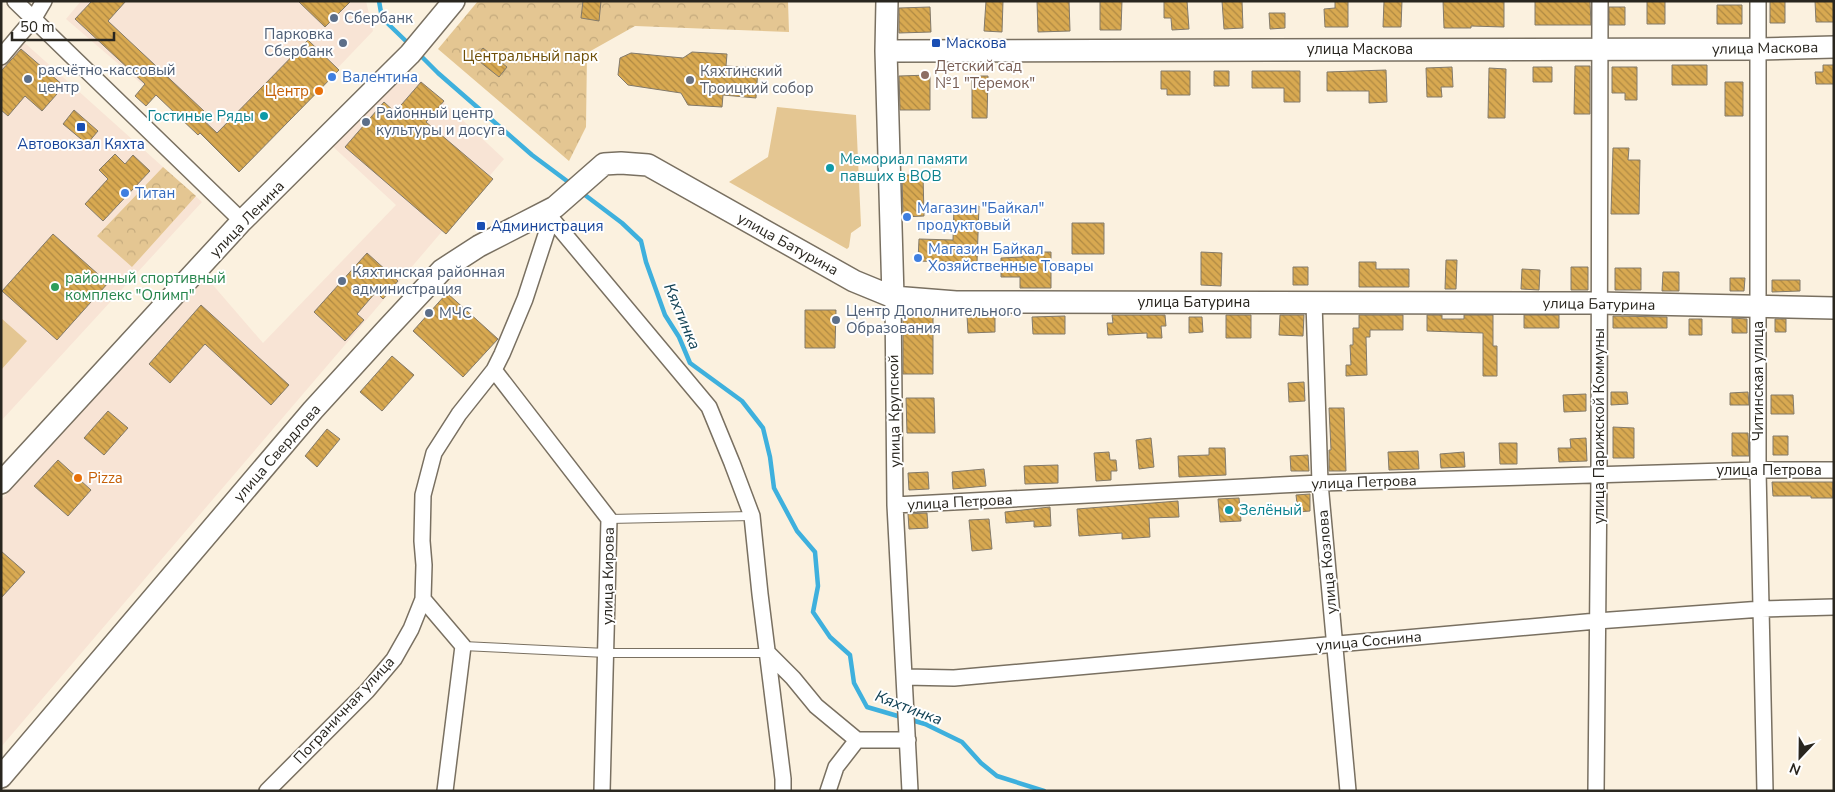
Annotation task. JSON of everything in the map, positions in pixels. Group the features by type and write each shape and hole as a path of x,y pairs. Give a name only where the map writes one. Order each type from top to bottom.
{"street":[{"path":"15,1 242,222"},
{"path":"1,57 34,18 44,1"},
{"name":"улица Ленина","path":"1,483 242,222 410,54 454,1"},
{"name":"улица Крупской","path":"887,1 886,51 893,297 895,505 907,703 910,791"},
{"name":"улица Парижской Коммуны","path":"1596,791 1600,1"},
{"name":"Читинская улица","path":"1758,1 1758,470 1765,791"},
{"name":"улица Маскова","path":"886,51 1834,47"},
{"name":"улица Батурина","path":"592,173 604,164 620,163 648,166 854,282 893,297 956,302 1598,303 1834,308"},
{"name":"улица Свердлова","path":"1,777 313,410 442,270 479,246 557,207 592,173"},
{"path":"557,207 709,407 752,516 783,791"},
{"name":"Пограничная улица","path":"267,791 366,691 394,659 411,628 423,599 423,495 434,453 459,414 494,370 525,299 557,207"},
{"name":"улица Козлова","path":"1314,303 1320,483 1348,791"},
{"name":"улица Кирова","path":"494,370 610,519 602,791"},
{"name":"улица Петрова","path":"895,505 1320,483 1599,474 1834,470"},
{"path":"423,599 463,646 445,791"},
{"name":"улица Соснина","path":"905,677 954,678 1598,621 1762,609 1834,607"},
{"path":"768,653 793,678 816,706 857,740 908,740"},
{"path":"828,791 836,767 857,740"}],"lane":[{"path":"610,519 752,516"},
{"path":"463,646 606,653 768,653"}],"shaded area":[{"path":"81,1 366,1 373,31 241,169 66,19"},
{"path":"16,35 202,202 1,421 1,59"},
{"path":"406,67 504,159 1,747 1,500 206,277 263,343 396,205 329,143"}],"green space":[{"name":"Центральный парк","path":"478,1 788,1 789,32 635,26 587,53 586,127 569,161 438,49"},
{"path":"777,107 856,115 861,226 851,233 847,249 729,182 768,157"},
{"path":"163,167 196,196 132,267 97,236"},
{"path":"1,318 27,341 1,370"}],"building":[{"path":"92,1 126,1 108,21 204,111 199,116 217,133 308,40 339,70 239,172 200,133 198,135 156,95 146,106 135,96 145,84 75,19"},
{"path":"298,1 351,1 325,27"},
{"path":"583,1 601,1 599,21 581,18"},
{"path":"986,1 1003,1 1002,32 984,31"},
{"path":"1037,1 1069,1 1070,31 1038,32"},
{"path":"1100,1 1122,1 1121,30 1100,30"},
{"path":"1164,1 1187,1 1189,29 1172,30 1171,18 1164,18"},
{"path":"1222,1 1242,1 1243,28 1224,29"},
{"path":"1335,1 1348,1 1348,27 1325,27 1324,9 1335,8"},
{"path":"1384,1 1402,1 1401,27 1383,27"},
{"path":"1443,1 1504,1 1504,27 1471,26 1471,28 1444,28"},
{"path":"1535,1 1590,1 1591,25 1535,25"},
{"path":"1647,1 1665,1 1665,24 1647,24"},
{"path":"1770,1 1785,1 1785,23 1770,23"},
{"path":"1815,1 1834,1 1834,22 1816,22"},
{"path":"1717,5 1742,5 1742,24 1717,24"},
{"path":"930,7 931,32 899,33 899,8"},
{"path":"1609,7 1625,7 1625,25 1609,25"},
{"path":"1269,13 1285,13 1285,28 1270,29"},
{"path":"483,48 507,67 499,77 475,58"},
{"name":"расчётно-кассовый центр","path":"21,49 64,86 42,111 25,96 8,116 1,110 1,71"},
{"name":"Кяхтинский Троицкий собор","path":"692,52 727,54 726,66 758,68 756,98 723,95 722,107 688,105 681,93 628,85 618,75 620,58 631,53 683,58"},
{"path":"1672,65 1707,65 1707,85 1672,85"},
{"path":"1823,65 1834,65 1834,84 1816,84 1815,72 1823,72"},
{"path":"1575,66 1590,66 1590,114 1574,114"},
{"path":"1452,67 1453,87 1441,87 1442,97 1427,97 1426,68"},
{"path":"1533,67 1552,67 1552,82 1533,82"},
{"path":"1612,67 1637,67 1637,100 1625,100 1625,93 1612,93"},
{"path":"1489,68 1506,69 1505,118 1488,118"},
{"path":"1386,70 1387,102 1369,103 1369,91 1327,91 1327,72"},
{"path":"1161,71 1190,71 1190,95 1167,95 1167,89 1161,89"},
{"path":"1214,71 1229,71 1229,86 1214,86"},
{"path":"1252,71 1300,71 1300,102 1284,102 1284,88 1252,88"},
{"path":"930,75 930,110 900,110 899,76"},
{"path":"972,76 988,76 987,118 972,118"},
{"path":"421,82 444,101 426,122 493,179 446,234 345,147 384,102 395,112"},
{"path":"1725,82 1743,82 1743,116 1725,116"},
{"name":"Автовокзал Кяхта","path":"74,110 98,131 87,144 63,124"},
{"path":"1613,148 1629,148 1628,160 1640,160 1639,214 1611,214"},
{"path":"115,154 125,164 133,155 150,171 103,221 85,204 108,179 99,170"},
{"path":"902,175 923,175 924,216 903,217"},
{"path":"954,206 979,206 977,263 918,261 919,239 953,240"},
{"path":"1072,223 1104,223 1104,254 1072,254"},
{"name":"районный спортивный комплекс \"Олимп\"","path":"53,234 108,283 57,340 2,291"},
{"path":"1022,252 1051,252 1051,288 1020,288 1020,277 1001,277 1001,258 1022,257"},
{"path":"1201,252 1222,253 1221,286 1201,285"},
{"name":"Кяхтинская районная администрация","path":"367,253 398,281 383,299 376,292 357,314 364,320 345,341 314,312"},
{"path":"1446,260 1457,260 1456,289 1445,289"},
{"path":"1359,262 1376,262 1376,269 1409,269 1409,287 1359,287"},
{"path":"1293,267 1308,267 1308,285 1293,285"},
{"path":"1571,267 1588,267 1588,290 1571,290"},
{"path":"1615,268 1641,268 1641,290 1615,290"},
{"path":"1522,269 1540,270 1539,290 1521,289"},
{"path":"1663,272 1679,272 1679,291 1662,291"},
{"path":"1730,278 1745,278 1744,291 1730,291"},
{"path":"1772,280 1800,280 1800,291 1772,292"},
{"path":"447,293 498,339 463,377 413,331"},
{"path":"201,305 289,385 271,405 205,344 170,383 149,364"},
{"path":"805,310 836,310 835,348 805,348"},
{"path":"903,313 933,313 933,374 903,374"},
{"path":"1112,315 1165,315 1166,326 1161,326 1162,338 1147,338 1147,333 1108,335 1107,323 1113,323"},
{"path":"1226,315 1251,315 1251,338 1226,338"},
{"path":"1280,315 1304,315 1303,336 1279,335"},
{"path":"1359,315 1403,315 1403,330 1370,330 1370,337 1366,337 1367,375 1346,376 1346,365 1351,365 1350,345 1353,345 1353,328 1359,328"},
{"path":"1427,315 1442,315 1442,319 1464,319 1464,315 1493,315 1493,346 1497,346 1497,376 1483,376 1483,333 1427,331"},
{"path":"1524,315 1559,315 1559,328 1524,328"},
{"path":"967,316 995,316 995,332 968,333"},
{"path":"1065,316 1065,334 1033,334 1032,317"},
{"path":"1613,316 1667,317 1667,328 1613,328"},
{"path":"1189,317 1202,317 1203,332 1189,333"},
{"path":"1732,318 1747,319 1747,333 1732,333"},
{"path":"1689,319 1702,319 1702,335 1689,335"},
{"path":"1775,319 1786,319 1786,332 1775,332"},
{"path":"392,356 414,375 382,411 360,392"},
{"path":"1304,382 1305,401 1289,402 1288,383"},
{"path":"1611,392 1627,392 1628,404 1611,405"},
{"path":"1748,392 1749,405 1730,405 1730,393"},
{"path":"1586,394 1586,411 1564,412 1563,395"},
{"path":"1771,395 1793,395 1794,414 1771,414"},
{"path":"906,398 934,398 935,433 907,433"},
{"path":"1329,408 1344,408 1346,471 1329,471 1329,450 1331,450"},
{"path":"108,411 128,428 104,455 84,438"},
{"path":"1613,427 1634,428 1634,458 1613,458"},
{"path":"327,429 340,439 317,467 305,456"},
{"path":"1732,433 1748,433 1749,456 1732,456"},
{"path":"1773,436 1788,436 1788,455 1773,455"},
{"path":"1151,438 1154,467 1139,469 1136,440"},
{"path":"1586,438 1587,461 1559,462 1558,448 1571,448 1570,439"},
{"path":"1499,443 1517,443 1517,464 1500,464"},
{"path":"1209,448 1225,448 1226,475 1179,477 1178,456 1209,455"},
{"path":"1418,451 1419,469 1389,470 1388,452"},
{"path":"1109,452 1110,460 1116,460 1117,471 1111,471 1111,480 1096,481 1094,453"},
{"path":"1464,452 1465,467 1441,468 1440,454"},
{"path":"1308,455 1309,471 1291,471 1290,456"},
{"path":"58,460 91,490 68,516 34,486"},
{"path":"1058,465 1058,483 1025,484 1024,466"},
{"path":"984,469 986,486 953,489 952,472"},
{"path":"928,472 929,489 909,490 908,473"},
{"path":"1772,482 1833,482 1833,498 1773,496"},
{"path":"1310,494 1310,511 1298,512 1296,495"},
{"name":"Зелёный","path":"1239,498 1241,521 1220,522 1218,499"},
{"path":"1178,501 1179,517 1149,518 1150,537 1122,539 1122,533 1079,536 1077,509"},
{"path":"1050,507 1051,526 1034,527 1034,521 1006,523 1005,512"},
{"path":"927,513 928,528 909,529 908,514"},
{"path":"989,519 992,549 972,551 969,520"},
{"path":"1,551 25,572 1,598"}],"waterway":[{"name":"Кяхтинка","path":"379,1 382,18 410,45"},
{"name":"Кяхтинка","path":"418,53 438,73 532,155 571,184"},
{"name":"Кяхтинка","path":"581,192 622,223 641,241 646,262 665,315 679,337 690,363 742,401 763,428 770,457 774,488 797,531 815,552 818,586 813,612 830,637 850,655 854,683 867,707 925,724 962,742 981,763 997,776 1044,791"}],"place":[{"name":"Сбербанк","path":"334,18"},
{"name":"Парковка Сбербанк","path":"343,43"},
{"name":"Маскова","path":"936,43"},
{"name":"Детский сад №1 \"Теремок\"","path":"925,75"},
{"name":"Валентина","path":"332,77"},
{"name":"расчётно-кассовый центр","path":"28,79"},
{"name":"Кяхтинский Троицкий собор","path":"690,80"},
{"name":"Центр","path":"319,91"},
{"name":"Гостиные Ряды","path":"264,116"},
{"name":"Районный центр культуры и досуга","path":"366,122"},
{"name":"Автовокзал Кяхта","path":"81,127"},
{"name":"Мемориал памяти павших в ВОВ","path":"830,168"},
{"name":"Титан","path":"125,193"},
{"name":"Магазин \"Байкал\" продуктовый","path":"907,217"},
{"name":"Администрация","path":"481,226"},
{"name":"Магазин Байкал Хозяйственные Товары","path":"918,258"},
{"name":"Кяхтинская районная администрация","path":"342,281"},
{"name":"районный спортивный комплекс \"Олимп\"","path":"55,287"},
{"name":"МЧС","path":"429,313"},
{"name":"Центр Дополнительного Образования","path":"836,320"},
{"name":"Pizza","path":"78,478"},
{"name":"Зелёный","path":"1229,510"}]}
